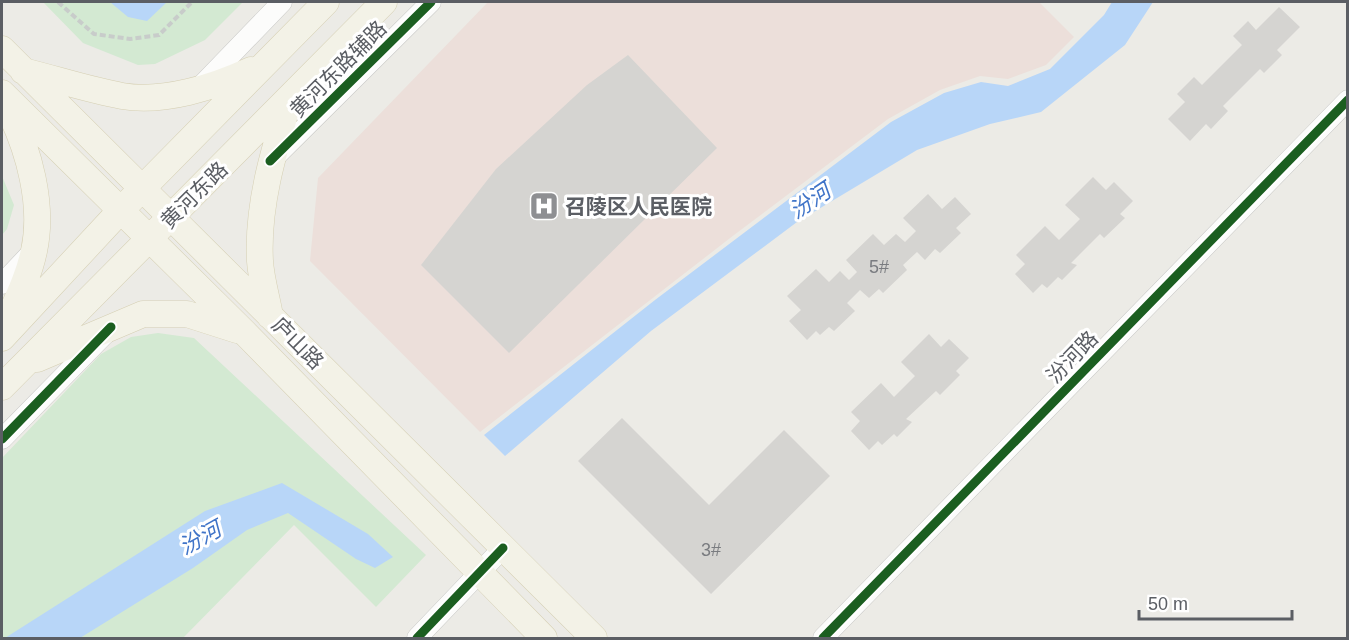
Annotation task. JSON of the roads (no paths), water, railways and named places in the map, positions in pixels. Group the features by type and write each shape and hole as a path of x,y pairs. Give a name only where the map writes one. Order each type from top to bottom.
{"main road":[{"name":"黄河东路","path":"2,337 141,189 326,2"},
{"name":"黄河东路","path":"2,387 384,2"},
{"name":"庐山路","path":"2,49 594,639"},
{"path":"23,71 123,96 156,96 223,82 265,63"},
{"path":"2,94 20,132 32,178 37,219 34,250 23,287 2,337"},
{"name":"庐山路","path":"2,94 244,332 544,639"},
{"path":"270,316 260,261 265,191 270,161 290,98"},
{"path":"25,364 143,314 187,314 244,332"}],"street":[{"path":"199,88 282,2"},
{"name":"黄河东路辅路","path":"270,161 431,2"},
{"name":"汾河路","path":"823,639 1347,100"},
{"path":"2,284 34,250"},
{"path":"2,439 111,327"},
{"path":"417,639 503,548"}],"water":[{"path":"110,2 167,2 147,21 128,17"},
{"name":"汾河","path":"1112,2 1153,2 1125,45 1041,112 990,124 917,150 797,222 651,331 505,456 484,435 655,300 891,122 944,93 981,82 1008,86 1050,69 1104,15"},
{"name":"汾河","path":"282,483 368,534 393,557 375,568 356,559 288,513 247,530 193,568 80,638 5,638 205,511"}],"place":[{"name":"召陵区人民医院","path":"544,206"}]}
